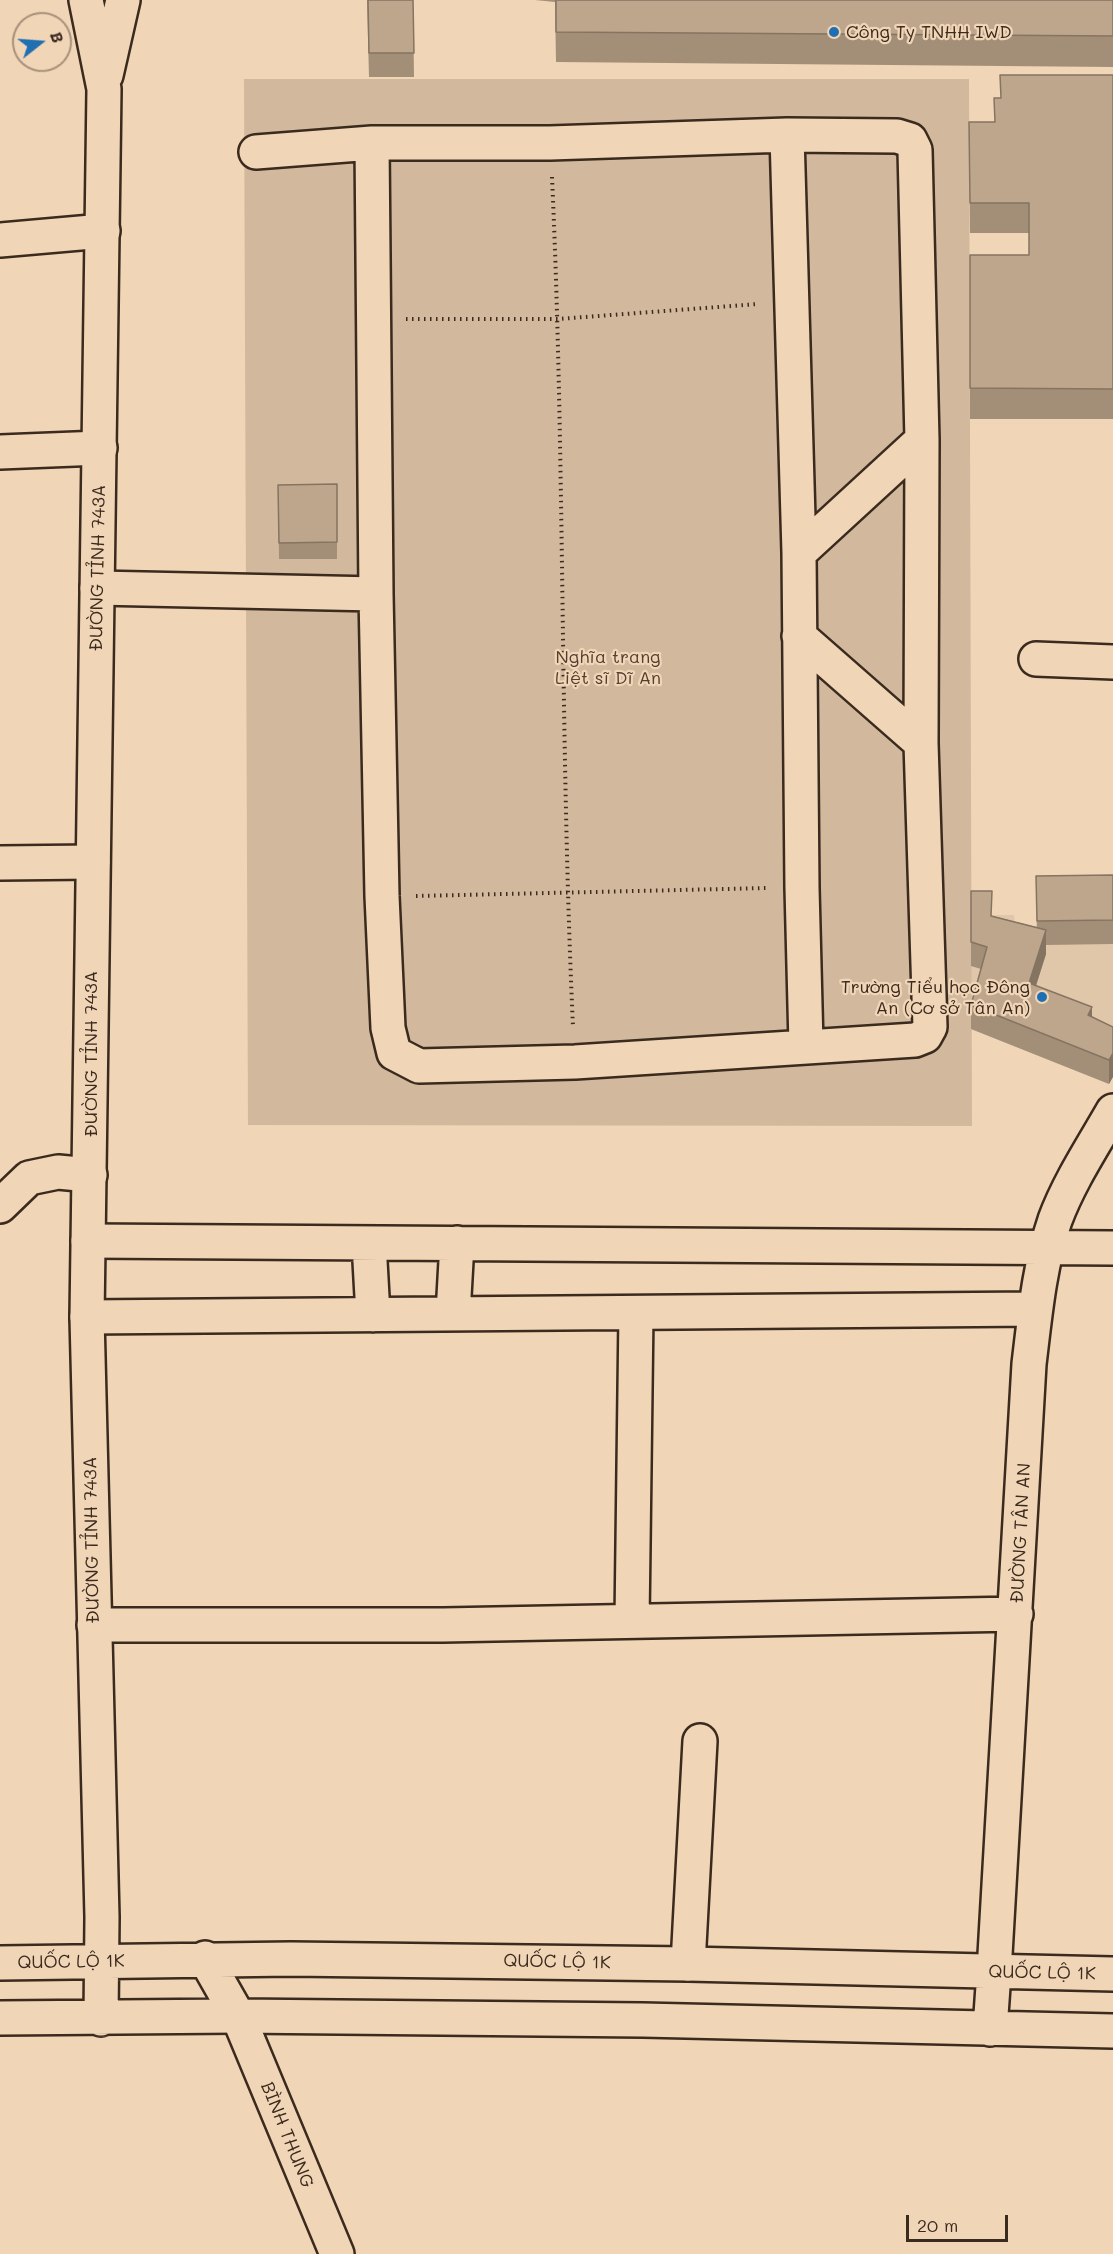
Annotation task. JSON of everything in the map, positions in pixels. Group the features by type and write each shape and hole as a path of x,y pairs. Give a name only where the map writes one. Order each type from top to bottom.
{"street":[{"name":"ĐƯỜNG TỈNH 743A","path":"86,0 104,89"},
{"name":"ĐƯỜNG TỈNH 743A","path":"101,2019 102,1962 87,1317 104,89 123,0"},
{"path":"787,135 799,554 806,1045"},
{"path":"256,152 372,143 550,144 787,135 897,136 909,140 915,150 922,440 921,743 930,1027 925,1036 915,1040 806,1045 575,1062 419,1066 394,1053 388,1028 382,896 376,594 372,143"},
{"path":"0,240 103,231"},
{"path":"799,554 922,440"},
{"path":"0,452 100,448"},
{"path":"97,588 376,594"},
{"path":"799,636 921,743"},
{"path":"1036,659 1113,662"},
{"path":"0,863 93,862"},
{"name":"ĐƯỜNG TÂN AN","path":"990,2029 1029,1364 1035,1309 1047,1247 1060,1209 1113,1111"},
{"path":"0,1206 29,1178 58,1172 90,1175"},
{"path":"88,1241 1113,1248"},
{"path":"369,1243 374,1315"},
{"path":"453,1314 457,1244"},
{"path":"87,1317 1035,1309"},
{"path":"632,1621 636,1313"},
{"path":"94,1625 443,1625 1016,1614"},
{"path":"688,1964 700,1741"},
{"name":"QUỐC LỘ 1K","path":"0,1963 205,1958 688,1964 1113,1974"},
{"name":"BÌNH THUNG","path":"205,1958 238,2016 337,2254"},
{"path":"0,2018 101,2019 238,2016 643,2020 1113,2031"}],"path":[{"path":"550,144 558,319 567,893 575,1062"},
{"path":"375,320 558,319 792,302"},
{"path":"382,896 802,888"}],"shaded area":[{"name":"Trường Tiểu học Đông An (Cơ sở Tân An)","path":"1113,899 1113,1077 1109,1084 971,1029 971,915 1014,915 1015,929 1036,929 1036,900"}],"green space":[{"name":"Nghĩa trang Liệt sĩ Dĩ An","path":"244,79 969,79 972,1126 248,1125"}],"building":[{"path":"368,0 413,0 414,53 369,53"},
{"path":"556,0 1113,0 1113,36 556,32"},
{"path":"1000,75 1113,75 1113,389 970,388 970,255 1029,255 1029,203 970,203 969,122 995,122 994,98 1001,98"},
{"path":"337,484 337,542 279,543 278,485"},
{"path":"1113,875 1113,920 1037,921 1036,876"},
{"path":"971,891 992,891 991,916 1046,930 1029,983 1092,1007 1088,1015 1113,1027 1113,1053 1109,1060 971,1005 987,947 971,942"}],"place":[{"name":"Công Ty TNHH IWD","path":"834,32"},
{"name":"Trường Tiểu học Đông An (Cơ sở Tân An)","path":"1042,997"}]}
